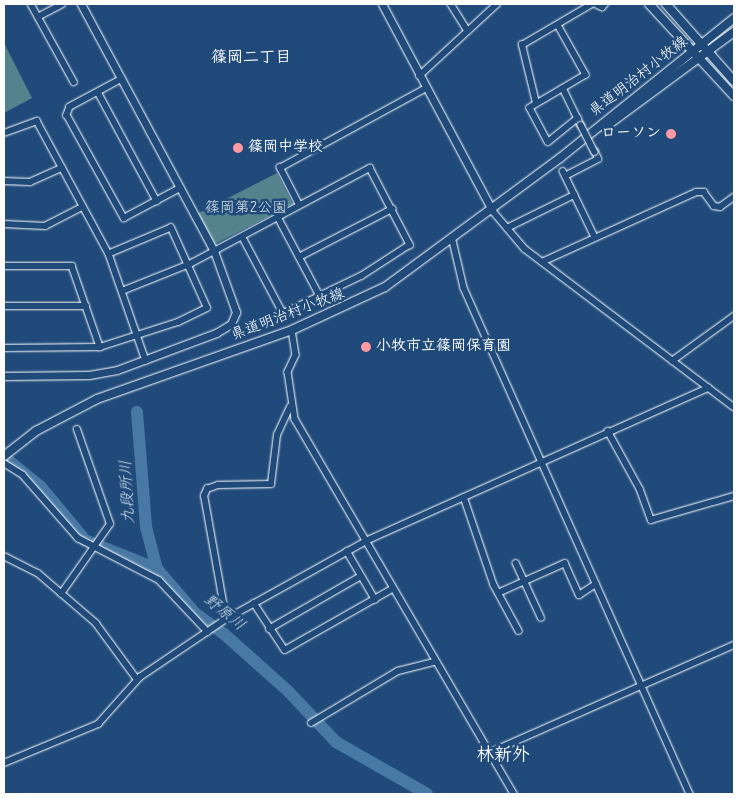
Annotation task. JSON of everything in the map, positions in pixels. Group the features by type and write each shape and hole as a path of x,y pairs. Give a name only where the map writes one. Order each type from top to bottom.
{"main road":[{"path":"650,4 734,96"},
{"path":"666,4 734,81"},
{"name":"県道明治村小牧線","path":"6,455 36,431 97,399 292,330 385,287 453,240 560,158 734,18"},
{"name":"県道明治村小牧線","path":"560,158 700,59 734,32"}],"street":[{"path":"31,4 74,82"},
{"path":"38,17 62,4"},
{"path":"4,376 103,373 146,361 231,324 236,312 214,251 81,4"},
{"path":"391,4 383,6 492,210 507,228 542,262 734,407"},
{"path":"450,4 467,30"},
{"path":"419,76 497,4"},
{"path":"536,103 522,45 594,4 602,7 605,4"},
{"path":"558,25 586,75 530,108 548,142 578,118"},
{"path":"122,79 70,106 67,115 124,218 180,188"},
{"path":"299,205 280,168 426,88"},
{"path":"563,88 598,159 564,173 594,236"},
{"path":"98,92 157,201"},
{"path":"4,133 37,121 109,254 146,361"},
{"path":"4,181 30,182 62,168"},
{"path":"122,291 190,264 370,168 410,245 320,298 283,314 242,237"},
{"path":"542,262 594,236 649,216 696,192 704,192 714,206 720,207 734,196"},
{"path":"507,228 574,195"},
{"path":"4,224 45,226 82,207"},
{"path":"299,257 392,209"},
{"path":"278,217 320,298"},
{"path":"4,348 100,347 137,336 207,308 190,264 171,228 109,254"},
{"path":"453,240 464,288 690,794"},
{"path":"4,266 72,266 100,347"},
{"path":"4,306 86,306"},
{"path":"672,361 734,316"},
{"path":"292,330 297,348 288,372 290,407 308,445 514,794"},
{"path":"4,763 98,724 137,679 224,621 347,551 608,431 708,388"},
{"path":"224,621 204,496 207,489 218,485 271,484 277,435 290,407"},
{"path":"61,594 95,549 110,524 77,430"},
{"path":"608,431 640,490 651,520 734,496"},
{"path":"4,463 23,475 70,531 95,549 159,580 208,632"},
{"path":"464,497 498,593 519,630"},
{"path":"347,551 375,598"},
{"path":"4,556 38,574 111,640 137,679"},
{"path":"516,563 523,583 541,617"},
{"path":"498,593 565,564 579,594 596,584"},
{"path":"269,629 361,576"},
{"path":"254,603 269,629 285,650 392,589"},
{"path":"489,753 734,645"},
{"path":"311,723 319,715 398,671 435,662"}],"green space":[{"path":"4,43 32,98 4,113"},
{"name":"篠岡第2公園","path":"277,173 293,204 214,245 198,213"}],"waterway":[{"name":"九段所川","path":"137,412 146,527 157,569"},
{"name":"野原川","path":"4,457 41,487 85,540 157,569 195,613 223,633 288,691 336,742 427,794"}],"place":[{"name":"ローソン","path":"671,134"},
{"name":"篠岡中学校","path":"238,148"},
{"name":"小牧市立篠岡保育園","path":"366,347"}],"district":[{"name":"篠岡二丁目","path":"251,58"},
{"name":"林新外","path":"503,755"}]}
